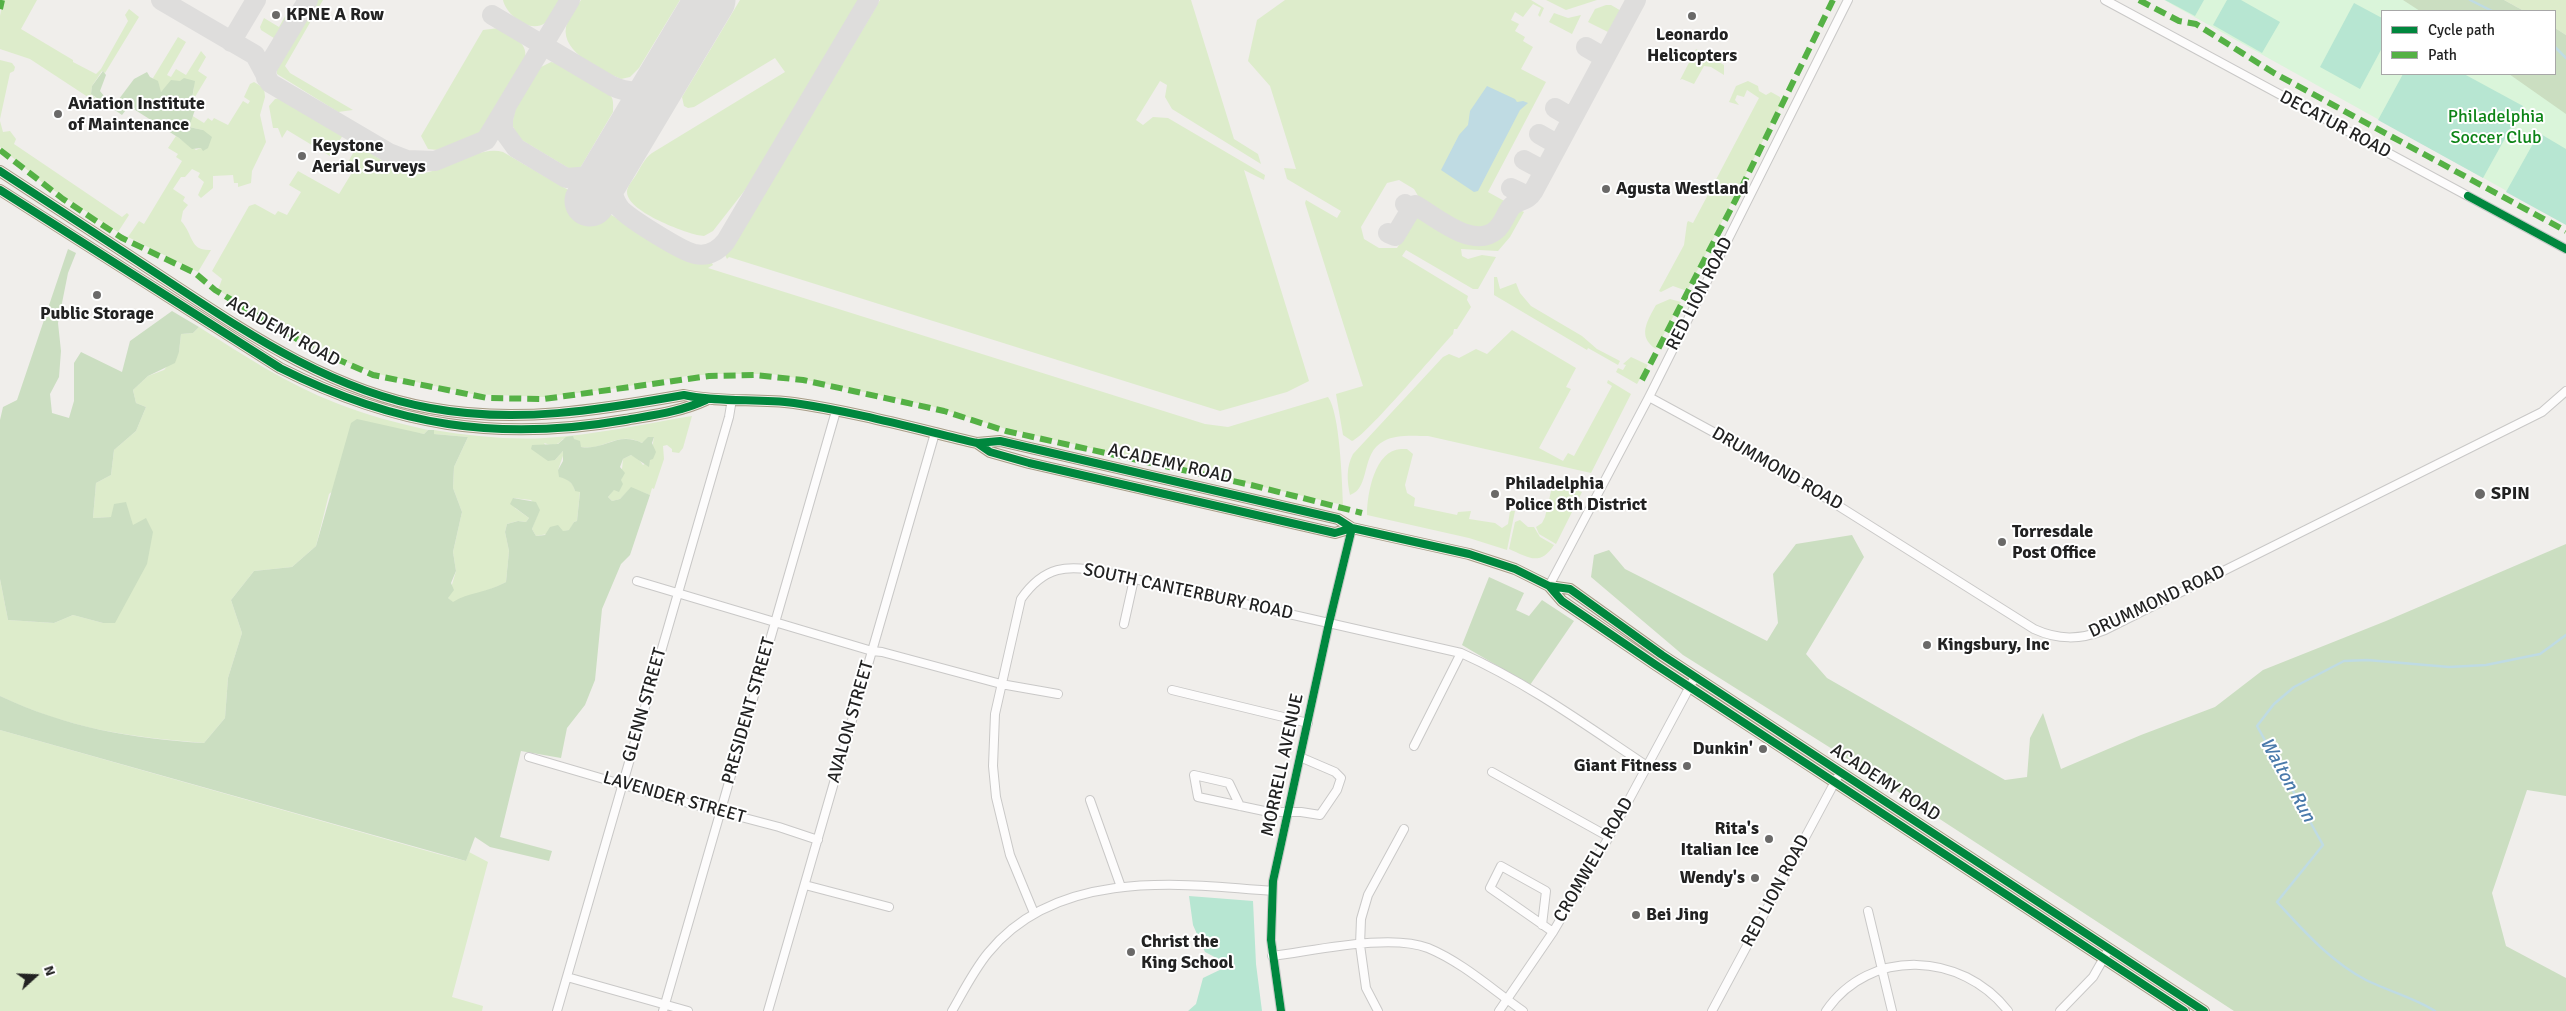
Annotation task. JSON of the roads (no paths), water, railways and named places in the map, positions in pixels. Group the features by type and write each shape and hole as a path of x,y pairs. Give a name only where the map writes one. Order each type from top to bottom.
{"main road":[{"name":"ACADEMY ROAD","path":"0,171 258,340 321,374 377,394 428,408 491,415 548,415 684,395 706,400 773,400 836,411 977,443 1000,441 1338,518 1352,528 1469,554 1515,569 1549,586 1570,589 1695,677 2204,1011"},
{"name":"ACADEMY ROAD","path":"0,190 280,368 319,388 402,416 441,423 520,431 562,429 686,409 706,400"},
{"path":"183,306 190,295"},
{"name":"ACADEMY ROAD","path":"977,443 990,452 1029,464 1334,533 1352,528"},
{"name":"ACADEMY ROAD","path":"1549,586 1562,602 2184,1011"}],"street":[{"name":"RED LION ROAD","path":"1549,586 1649,397 1848,0"},
{"name":"DECATUR ROAD","path":"2105,0 2566,249"},
{"name":"DRUMMOND ROAD","path":"1649,397 1772,464 2034,629 2056,637 2072,638 2088,637 2106,630 2542,412 2566,391"},
{"name":"GLENN STREET","path":"557,1011 732,399"},
{"name":"PRESIDENT STREET","path":"664,1008 836,411"},
{"name":"AVALON STREET","path":"768,1011 936,434"},
{"name":"MORRELL AVENUE","path":"1281,1011 1272,956 1272,891 1287,812 1352,528"},
{"name":"SOUTH CANTERBURY ROAD","path":"1034,913 1010,855 996,797 992,742 994,714 1022,598 1044,574 1062,568 1081,567 1461,653 1503,672 1648,766"},
{"path":"1124,624 1134,579"},
{"path":"638,580 677,594 769,619 775,623 872,652 882,652 1001,684 1058,694"},
{"path":"1414,746 1461,653"},
{"name":"CROMWELL ROAD","path":"1500,1011 1553,932 1609,837 1648,766 1688,686 1695,677"},
{"path":"1172,690 1308,723"},
{"name":"LAVENDER STREET","path":"529,757 818,840"},
{"name":"MORRELL AVENUE","path":"1287,812 1320,815 1337,790 1341,778 1335,772 1300,757"},
{"path":"1492,772 1609,837"},
{"name":"RED LION ROAD","path":"1712,1011 1841,772"},
{"path":"1240,806 1230,783 1194,775 1198,797 1240,806 1269,812 1287,812"},
{"path":"1090,800 1122,887"},
{"path":"1378,1011 1366,988 1360,945 1363,909 1404,829"},
{"path":"1542,925 1546,891 1501,866 1490,888 1542,925 1553,932"},
{"path":"805,885 889,907"},
{"path":"952,1011 988,952 1034,913 1084,895 1122,887 1209,885 1272,891"},
{"path":"1868,912 1892,1011"},
{"path":"1272,956 1390,941 1426,947 1444,955 1523,1011"},
{"path":"2060,1011 2093,977 2109,949"},
{"path":"1826,1011 1834,998 1881,971 1895,966 1919,964 1941,967 1965,975 1986,988 2008,1011"},
{"path":"567,977 664,1008 688,1011"}],"water":[{"path":"1487,86 1515,99 1517,102 1523,101 1528,103 1520,110 1478,191 1474,192 1441,170 1459,135 1468,125 1470,111"}],"waterway":[{"name":"Walton Run","path":"2470,0 2490,10"},
{"name":"Walton Run","path":"2556,48 2566,58"},
{"name":"Walton Run","path":"2435,1011 2419,1002 2366,980 2341,964 2318,945 2277,902 2323,845 2257,726 2274,704 2294,687 2344,661 2367,660 2449,667 2486,665 2540,654 2566,635"}],"place":[{"name":"KPNE A Row","path":"276,15"},
{"name":"Leonardo Helicopters","path":"1692,16"},
{"name":"Aviation Institute of Maintenance","path":"58,114"},
{"name":"Keystone Aerial Surveys","path":"302,156"},
{"name":"Agusta Westland","path":"1606,189"},
{"name":"Public Storage","path":"97,295"},
{"name":"Philadelphia Police 8th District","path":"1495,494"},
{"name":"SPIN","path":"2480,494"},
{"name":"Torresdale Post Office","path":"2002,542"},
{"name":"Kingsbury, Inc","path":"1927,645"},
{"name":"Dunkin'","path":"1763,749"},
{"name":"Giant Fitness","path":"1687,766"},
{"name":"Rita's Italian Ice","path":"1769,839"},
{"name":"Wendy's","path":"1755,878"},
{"name":"Bei Jing","path":"1636,915"},
{"name":"Christ the King School","path":"1131,952"}],"park label":[{"name":"Philadelphia Soccer Club","path":"2496,127"}]}
